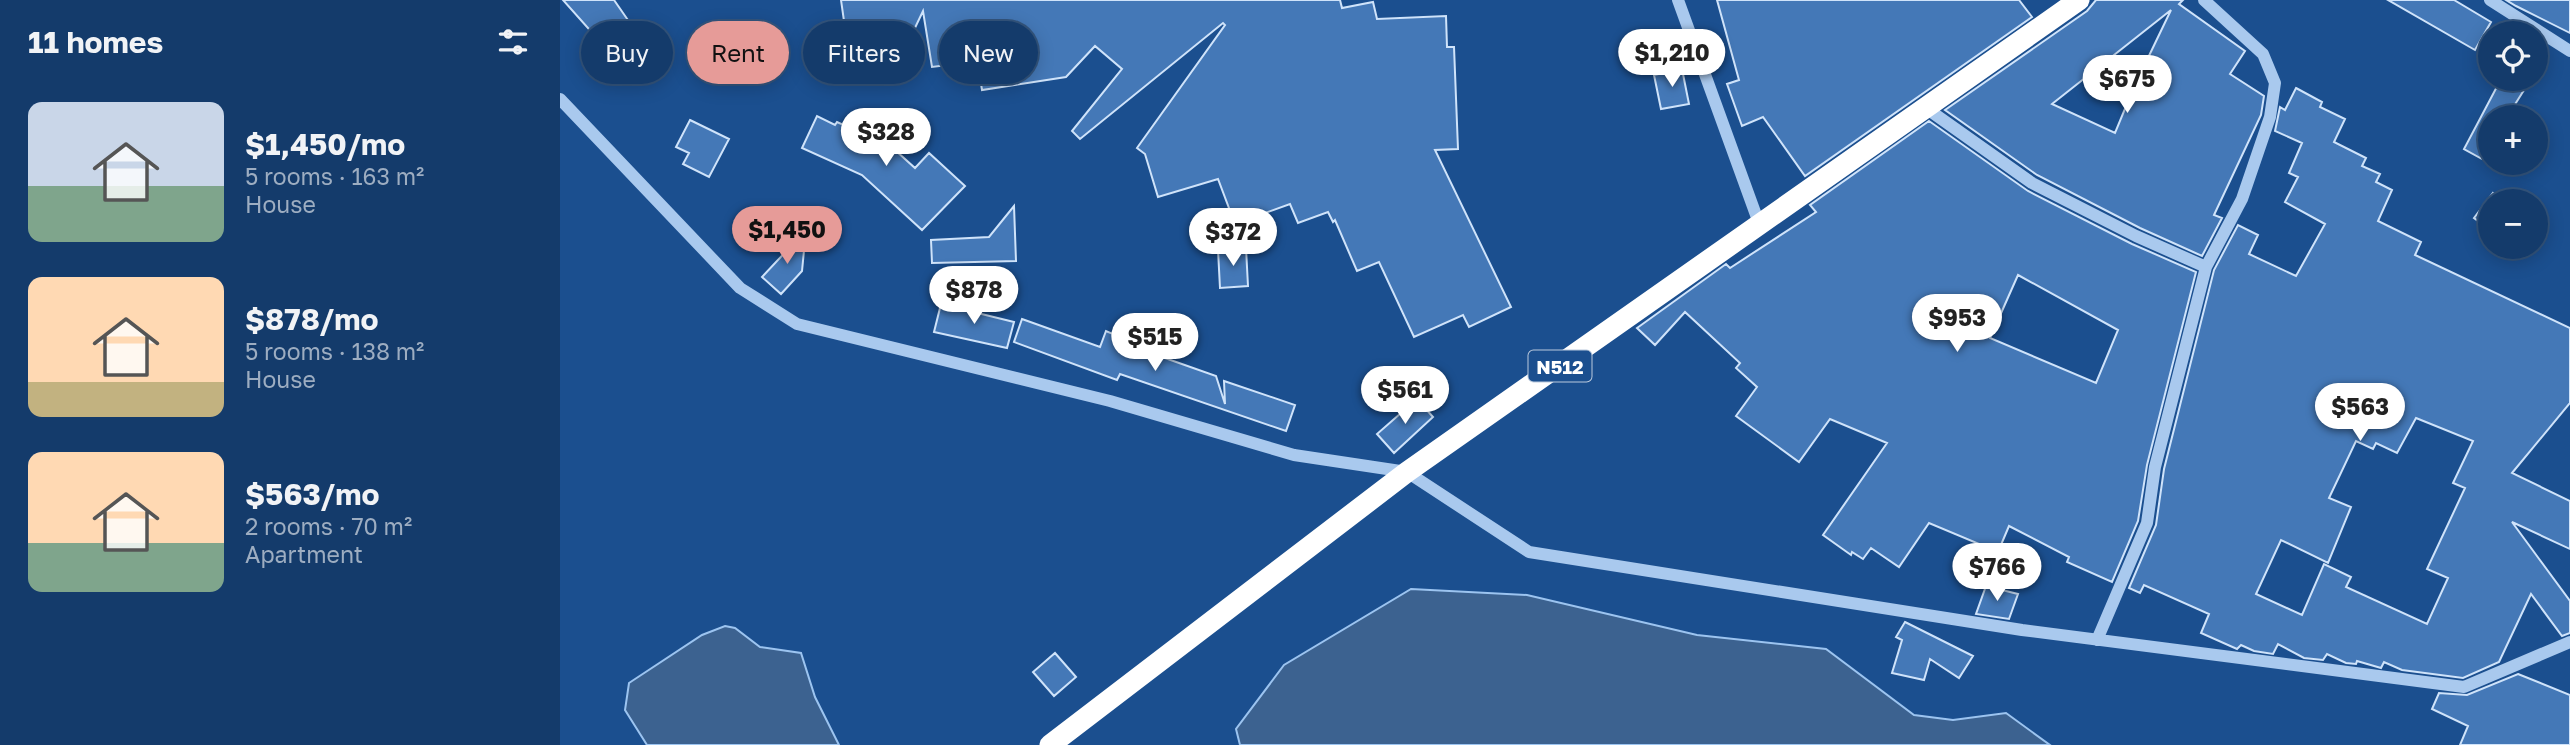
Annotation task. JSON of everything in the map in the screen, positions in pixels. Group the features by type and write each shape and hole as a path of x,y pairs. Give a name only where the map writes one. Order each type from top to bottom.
{"highway":[{"name":"N512","path":"1050,745 1407,472 2079,0"}],"street":[{"path":"1678,0 1760,226"},
{"path":"2097,640 2147,523 2154,467 2206,267 2242,199 2270,117 2275,83 2263,54 2204,0"},
{"path":"2490,0 2570,51"},
{"path":"560,99 740,288 797,324 1110,401 1294,455 1407,472 1530,552 2097,640 2464,687 2570,642"},
{"path":"1926,108 2032,183 2136,236 2206,267"}],"water":[{"path":"1411,589 1527,595 1697,635 1826,649 1914,715 1953,720 2006,713 2050,745 1240,745 1236,729 1284,665"},
{"path":"725,626 735,628 760,647 801,653 815,697 839,745 647,745 625,710 629,683 702,635"}],"building":[{"path":"563,0 614,0 629,21 582,21"},
{"path":"841,0 1340,0 1342,8 1373,2 1377,19 1446,16 1447,47 1454,47 1458,149 1435,150 1511,307 1469,327 1463,315 1414,337 1379,262 1357,271 1335,220 1333,222 1328,212 1298,223 1290,204 1235,224 1218,179 1158,197 1145,154 1137,148 1225,25 1223,23 1080,139 1072,131 1122,69 1095,46 1066,77 1038,81 1038,21 939,21 939,66 932,67 923,11 918,21 844,21"},
{"path":"1717,0 2019,0 2032,17 1805,176 1763,117 1742,126 1727,84 1739,80"},
{"path":"2096,0 2183,0 2179,4 2245,51 2230,74 2264,96 2261,115 2214,215 2222,218 2202,256 2140,228 2037,175 1945,110 2087,11","holes":["2171,10 2115,133 2052,104"]},
{"path":"2388,0 2454,0 2489,21 2478,21 2478,45 2475,50"},
{"path":"2506,0 2570,0 2570,33 2548,21"},
{"path":"1682,69 1689,104 1661,109 1654,75"},
{"path":"981,84 1021,84 982,90"},
{"path":"2296,88 2322,102 2320,107 2345,119 2334,142 2366,158 2362,166 2380,174 2376,182 2392,190 2378,221 2421,242 2415,255 2570,328 2570,403 2512,473 2570,501 2570,549 2512,522 2570,601 2570,633 2562,636 2531,594 2499,662 2463,678 2402,670 2384,662 2381,668 2357,661 2356,664 2346,663 2327,654 2323,660 2304,658 2278,644 2273,654 2254,651 2241,645 2237,649 2201,633 2209,614 2144,585 2140,593 2129,588 2156,525 2164,469 2214,270 2238,225 2258,235 2249,254 2296,276 2325,224 2285,202 2298,177 2289,173 2302,143 2275,131 2280,107 2285,110","holes":["2416,418 2473,441 2453,483 2465,488 2427,569 2448,578 2427,624 2346,587 2351,577 2324,564 2302,615 2256,594 2281,540 2328,563 2351,507 2329,498 2356,441 2373,449 2376,443 2397,453"]},
{"path":"2495,91 2523,91 2515,105 2487,105"},
{"path":"854,113 915,168 929,153 965,186 922,230 862,175 802,148 817,116 835,125 837,122 848,127"},
{"path":"690,120 729,139 709,177 683,164 689,153 676,147"},
{"path":"1929,121 2028,191 2132,244 2196,272 2147,465 2138,521 2112,582 2067,562 2069,557 2009,526 1998,552 1929,523 1899,567 1871,548 1863,559 1852,552 1851,555 1823,535 1887,443 1830,419 1799,462 1736,416 1757,387 1736,368 1740,363 1685,312 1655,345 1637,328 1726,264 1730,268 1816,212 1810,205","holes":["2018,275 2118,330 2096,383 1990,338"]},
{"path":"2478,123 2478,157 2464,149"},
{"path":"1014,206 1016,261 932,263 931,240 989,237"},
{"path":"806,230 802,271 781,294 762,277"},
{"path":"1246,248 1248,286 1220,288 1218,250"},
{"path":"941,304 1014,322 1007,348 934,332"},
{"path":"1022,319 1100,347 1106,331 1132,342 1131,346 1216,376 1225,404 1224,381 1295,405 1286,431 1120,374 1117,380 1014,342"},
{"path":"1417,399 1433,417 1394,453 1377,434"},
{"path":"1986,586 2018,594 2009,619 1976,614"},
{"path":"1905,622 1973,656 1959,678 1930,659 1924,680 1892,673 1902,640 1896,637"},
{"path":"1055,653 1076,677 1054,696 1033,672"},
{"path":"2518,674 2570,695 2570,745 2460,745 2468,726 2432,709 2439,693 2467,695"}]}
